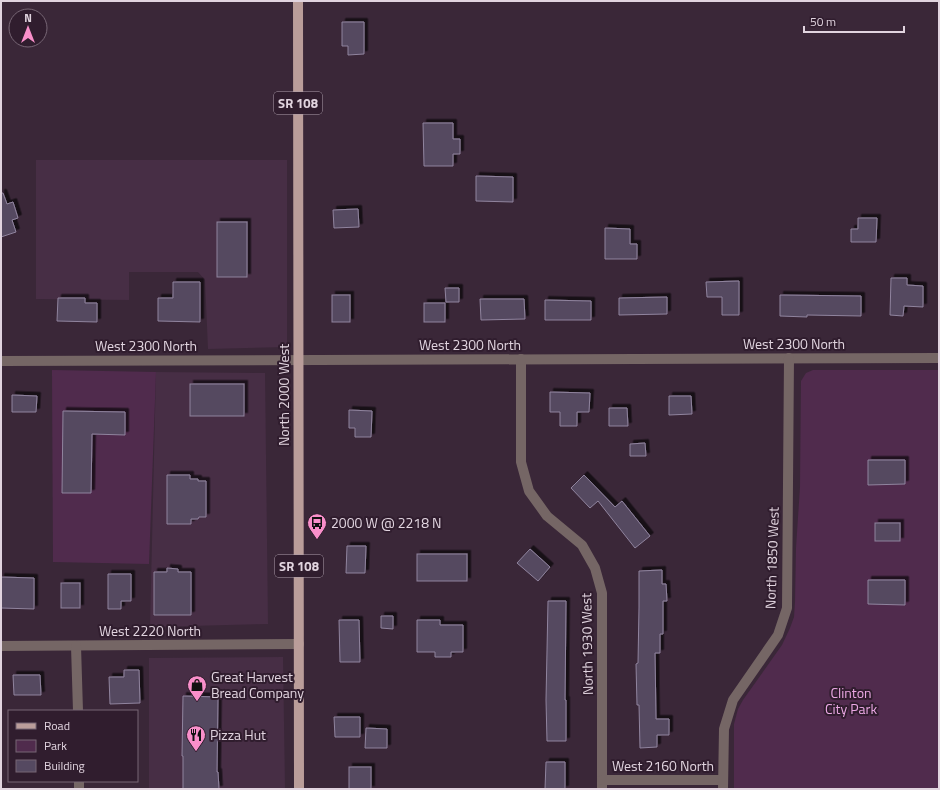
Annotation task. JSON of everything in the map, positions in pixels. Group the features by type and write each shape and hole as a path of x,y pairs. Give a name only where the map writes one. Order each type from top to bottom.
{"main road":[{"name":"North 2000 West","path":"298,1 299,789"}],"street":[{"name":"North 1850 West","path":"723,785 724,729 732,700 778,635 787,608 789,358"},
{"name":"West 2300 North","path":"1,361 939,358"},
{"name":"North 1930 West","path":"521,359 521,462 529,491 547,516 582,545 595,568 602,593 602,784"},
{"name":"West 2220 North","path":"1,646 299,644"},
{"path":"76,646 78,710"},
{"name":"West 2160 North","path":"602,784 723,785"}],"shaded area":[{"path":"36,160 287,160 287,347 208,349 205,280 198,272 129,272 129,300 36,299"},
{"path":"156,372 265,373 268,624 150,627"},
{"path":"283,657 285,789 149,789 149,658"}],"green space":[{"path":"52,370 156,372 149,564 53,562"},
{"name":"Clinton City Park","path":"813,370 939,370 939,789 734,789 734,724 738,709 782,645 794,617 800,487 801,381 806,373"}],"building":[{"path":"342,22 364,22 364,54 348,55 348,46 342,46"},
{"path":"423,123 453,123 453,139 460,139 460,154 453,154 453,166 424,166"},
{"path":"476,176 513,177 513,202 476,201"},
{"path":"1,193 3,193 7,204 13,202 18,218 12,220 16,232 1,237"},
{"path":"358,209 359,227 334,228 333,210"},
{"path":"858,218 877,218 876,242 851,242 851,229 858,229"},
{"path":"217,222 247,222 247,277 217,277"},
{"path":"605,228 630,229 630,244 637,244 637,259 605,259"},
{"path":"891,278 907,278 907,285 923,286 923,307 904,306 903,316 890,315"},
{"path":"739,281 739,315 722,315 722,297 707,297 706,282"},
{"path":"173,282 200,282 200,322 158,321 158,298 173,298"},
{"path":"445,288 459,288 459,302 446,302"},
{"path":"332,295 350,295 350,322 332,322"},
{"path":"780,295 861,296 861,316 780,316"},
{"path":"667,297 667,314 619,315 619,298"},
{"path":"58,298 85,298 85,303 97,303 97,322 57,321"},
{"path":"480,299 524,299 525,319 481,320"},
{"path":"545,300 591,301 591,320 545,320"},
{"path":"424,303 445,303 445,322 424,322"},
{"path":"190,384 244,384 244,416 190,416"},
{"path":"550,392 590,393 589,412 577,412 577,426 560,426 560,412 550,412"},
{"path":"12,395 37,396 36,412 12,412"},
{"path":"669,396 691,396 692,414 669,415"},
{"path":"609,408 627,408 628,426 609,426"},
{"path":"349,410 372,411 371,437 355,437 355,428 349,428"},
{"path":"63,411 125,412 125,435 92,434 91,493 62,493"},
{"path":"645,443 646,456 630,456 630,444"},
{"path":"868,460 905,460 905,484 868,485"},
{"path":"167,475 190,475 190,479 206,481 206,517 191,519 191,524 167,524"},
{"path":"584,475 615,507 622,501 650,536 635,548 598,501 590,508 571,488"},
{"path":"875,523 900,523 900,541 875,541"},
{"path":"347,546 366,546 365,573 346,573"},
{"path":"530,549 550,567 538,581 517,563"},
{"path":"417,554 467,554 467,581 417,581"},
{"path":"167,568 178,569 178,572 191,572 191,615 154,615 154,572 167,572"},
{"path":"662,570 662,584 666,584 667,601 663,601 663,634 660,634 660,653 655,653 656,719 669,719 669,735 657,735 657,747 640,748 636,664 638,663 639,571"},
{"path":"108,574 131,574 131,601 121,601 121,609 108,609"},
{"path":"1,577 34,578 34,609 1,608"},
{"path":"868,580 905,580 905,605 868,604"},
{"path":"61,583 80,583 80,608 61,608"},
{"path":"548,601 566,601 566,741 547,741 546,700"},
{"path":"381,616 393,616 393,629 381,628"},
{"path":"339,620 359,620 360,662 340,662"},
{"path":"417,620 440,620 440,625 463,625 463,652 451,652 451,657 435,657 435,652 417,652"},
{"path":"124,670 139,670 140,703 110,704 109,677 124,677"},
{"path":"13,675 40,675 41,695 14,695"},
{"path":"183,696 218,697 217,772 219,789 183,789"},
{"path":"334,717 360,717 360,737 335,737"},
{"path":"366,728 387,729 387,748 365,748"},
{"path":"546,762 565,762 565,789 545,789"},
{"path":"349,767 371,767 371,789 349,789"}],"place":[{"name":"2000 W @ 2218 N","path":"317,540"},
{"name":"Great Harvest Bread Company","path":"197,702"},
{"name":"Pizza Hut","path":"196,752"}]}
